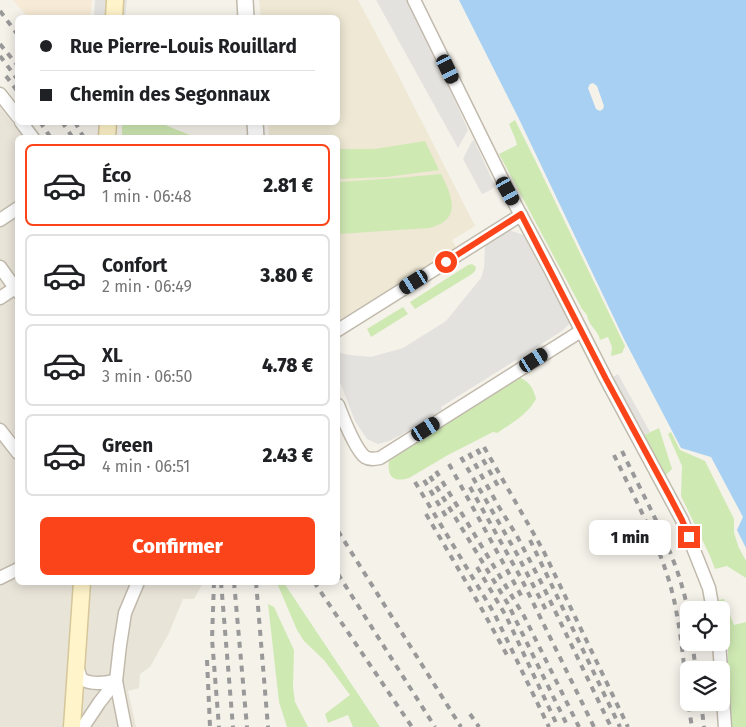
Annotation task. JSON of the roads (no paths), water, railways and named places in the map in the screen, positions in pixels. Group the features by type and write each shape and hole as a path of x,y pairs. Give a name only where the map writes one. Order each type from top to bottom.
{"main road":[{"path":"114,15 115,0"},
{"path":"72,727 82,585"}],"street":[{"path":"245,0 246,15"},
{"path":"414,0 488,151 606,379 682,520 709,588 711,601"},
{"path":"0,94 15,113"},
{"path":"0,220 15,210"},
{"path":"340,329 521,214"},
{"path":"0,267 15,288"},
{"path":"0,298 15,290"},
{"path":"340,409 358,449 366,458 373,460 380,458 581,331"},
{"path":"0,430 4,443 15,451"},
{"path":"0,578 15,570"},
{"path":"125,727 116,681 125,613 137,585"},
{"path":"76,663 81,679 86,682 101,684 116,681"},
{"path":"83,727 116,681"},
{"path":"725,711 726,727"}],"water":[{"path":"459,0 746,0 746,548 737,530 743,517 711,457 681,448 624,339 518,117","holes":["593,83 597,86 604,106 600,111 596,109 588,88"]}],"railway":[{"path":"0,11 15,31"},
{"path":"0,44 15,62"},
{"path":"0,56 15,76"},
{"path":"6,76 15,88"},
{"path":"42,125 49,135"},
{"path":"64,125 71,135"},
{"path":"77,125 82,135"},
{"path":"484,447 543,550 628,727"},
{"path":"477,449 498,486"},
{"path":"622,451 671,554 686,601"},
{"path":"469,453 517,536 543,586 611,727"},
{"path":"614,455 650,531 672,590 681,639 692,727"},
{"path":"461,457 517,554 547,612"},
{"path":"449,464 523,599"},
{"path":"436,471 524,616 579,727"},
{"path":"430,476 508,604 568,727"},
{"path":"424,480 447,518"},
{"path":"415,482 494,613 549,727"},
{"path":"470,487 521,578 594,727"},
{"path":"426,514 507,655"},
{"path":"340,534 461,727"},
{"path":"530,540 620,727"},
{"path":"477,567 506,616 558,727"},
{"path":"340,577 435,727"},
{"path":"214,585 212,639 219,727"},
{"path":"221,585 233,727"},
{"path":"234,585 247,727"},
{"path":"256,585 268,727"},
{"path":"316,585 412,727"},
{"path":"693,651 695,661"},
{"path":"207,660 210,727"},
{"path":"702,711 704,727"},
{"path":"470,714 479,727"}]}
